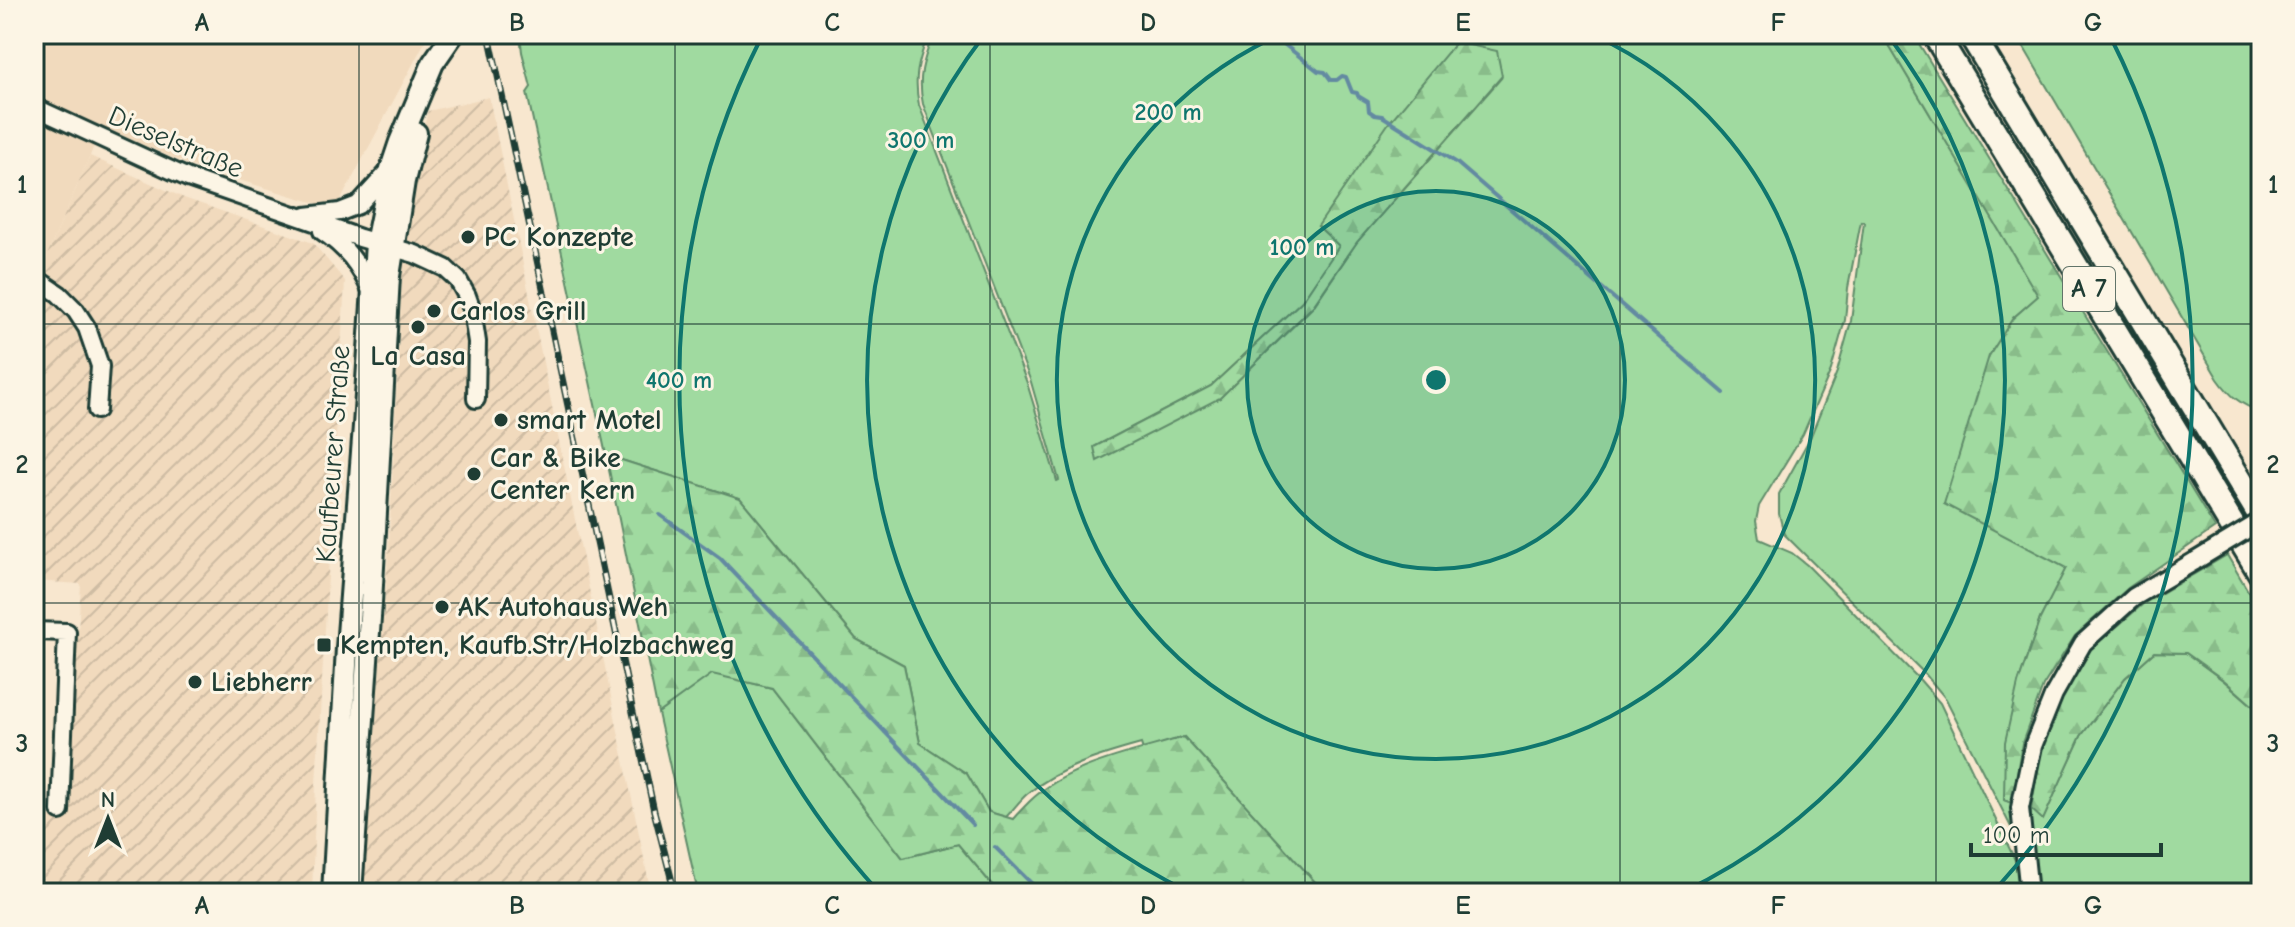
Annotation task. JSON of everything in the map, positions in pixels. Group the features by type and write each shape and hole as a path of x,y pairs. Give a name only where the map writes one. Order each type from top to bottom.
{"highway":[{"name":"A 7","path":"1935,34 2261,573"},
{"name":"A 7","path":"1971,34 2261,519"}],"main road":[{"name":"Kaufbeurer Straße","path":"351,893 371,603 383,358 384,244 391,169 433,63 455,34"},
{"name":"Kaufbeurer Straße","path":"333,893 371,291 414,137 455,34"}],"street":[{"name":"Dieselstraße","path":"34,107 188,178 430,259 445,268 458,280 467,296 477,342 476,399"},
{"name":"Dieselstraße","path":"300,217 340,212 358,205 391,169"},
{"name":"Dieselstraße","path":"300,217 336,240 349,253 364,274 371,291"},
{"path":"34,277 59,294 87,328 100,366 97,410"},
{"path":"2029,893 2020,808 2033,746 2054,694 2083,643 2134,597 2261,519"},
{"path":"34,631 67,632 60,811"}],"shaded area":[{"path":"34,34 429,34 336,209 192,166 101,127 41,269 34,267"},
{"path":"489,97 651,893 363,893 389,543 406,193 428,111"},
{"name":"Liebherr","path":"90,156 184,198 313,243 345,281 312,893 34,893 34,849 39,816 66,817 81,584 34,581 34,267 41,269"}],"green space":[{"path":"520,34 928,34 917,77 919,105 1027,383 1057,481 1031,382 923,104 921,77 933,34 1882,34 2039,296 2013,318 2067,568 2040,619 2018,684 2004,800 2012,803 2013,831 1946,699 1926,675 1784,534 1779,514 1779,494 1810,438 1837,372 1851,321 1864,222 1861,221 1845,320 1831,370 1803,434 1759,506 1756,521 1759,539 1792,553 1807,565 1940,703 2015,860 2021,893 1325,893 1184,737 1143,750 1141,744 1081,763 1040,785 1006,817 989,812 967,774 920,743 904,665 856,639 740,498 606,455 527,93 531,87","holes":["1502,77 1357,242 1313,307 1220,398 1094,447 1211,386 1302,301 1340,246 1318,226"]},
{"path":"1882,34 1913,34 2215,528 2128,588 2075,636 2043,686 2022,743 2012,803 2004,800 2005,742 2018,684 2040,619 2066,568 1944,504 1989,356 2013,318 2038,296"},
{"path":"2016,34 2261,34 2261,412 2236,399 2218,379"},
{"path":"1456,42 1497,51 1502,76 1357,242 1313,306 1220,398 1097,461 1094,447 1211,386 1302,301 1339,246 1318,226 1388,124"},
{"path":"606,455 740,498 856,639 904,665 920,743 967,774 989,812 1013,819 1046,788 1083,768 1184,737 1325,893 999,893 958,844 903,858 772,688 712,674 658,713"},
{"path":"2227,555 2261,613 2261,713 2225,681 2186,653 2154,652 2125,678 2081,736 2043,820 2031,809 2042,746 2064,694 2091,649 2143,604"},
{"path":"2154,652 2186,653 2261,713 2261,893 2036,893 2029,852 2031,809 2043,819 2081,736 2125,678"},
{"path":"712,673 772,688 903,858 958,844 999,893 698,893 658,713"}],"waterway":[{"path":"1271,34 1318,71 1325,72 1331,80 1346,77 1352,92 1368,102 1369,111 1457,163 1724,393"},
{"path":"660,515 720,558 973,825"},
{"path":"995,847 1035,887"}],"railway":[{"path":"489,34 654,811 675,893"}],"place":[{"name":"PC Konzepte","path":"468,237"},
{"name":"Carlos Grill","path":"434,311"},
{"name":"La Casa","path":"418,327"},
{"name":"smart Motel","path":"501,420"},
{"name":"Car & Bike Center Kern","path":"474,474"},
{"name":"AK Autohaus Weh","path":"442,607"},
{"name":"Kempten, Kaufb.Str/Holzbachweg","path":"324,645"},
{"name":"Liebherr","path":"195,682"}]}
